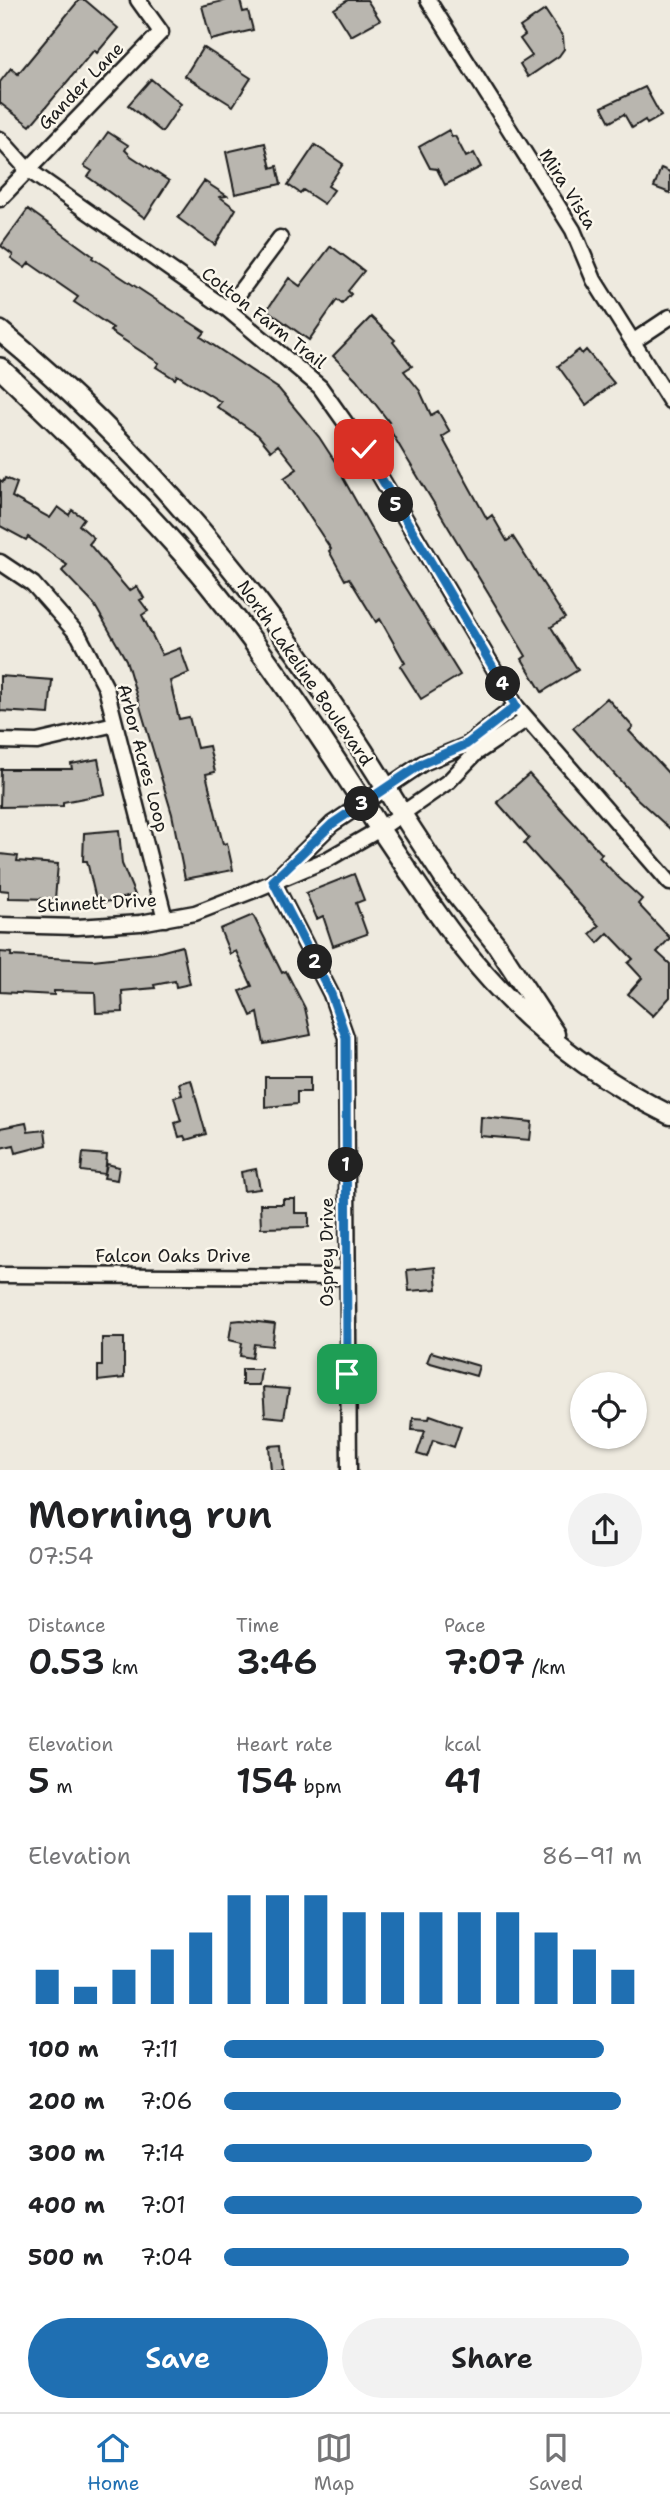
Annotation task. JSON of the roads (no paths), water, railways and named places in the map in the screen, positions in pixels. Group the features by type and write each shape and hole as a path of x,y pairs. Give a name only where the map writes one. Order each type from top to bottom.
{"main road":[{"name":"North Lakeline Boulevard","path":"0,331 130,456 214,546 315,680 402,814"},
{"name":"North Lakeline Boulevard","path":"0,368 82,446 187,559 318,732 380,828"}],"street":[{"name":"Gander Lane","path":"0,199 161,32 138,0"},
{"name":"Mira Vista","path":"428,0 573,230 594,280 670,401"},
{"name":"Cotton Farm Trail","path":"0,139 27,169 227,309 298,366 343,417 516,706 670,883"},
{"path":"227,309 280,238"},
{"path":"634,341 670,317"},
{"name":"Arbor Acres Loop","path":"0,562 33,584 79,636 106,688 165,919"},
{"name":"Stinnett Drive","path":"273,881 332,824 423,763 467,744 516,706"},
{"name":"Stinnett Drive","path":"0,925 77,927 165,919 195,913 328,859 450,781 476,752 527,719"},
{"path":"0,741 37,742 115,724"},
{"name":"North Lakeline Boulevard","path":"402,814 447,883 496,944 566,1051"},
{"name":"North Lakeline Boulevard","path":"380,828 467,953 502,993 566,1051 637,1099 670,1115"},
{"name":"Osprey Drive","path":"273,881 331,994 346,1037 349,1470"},
{"name":"Falcon Oaks Drive","path":"0,1275 346,1277"}]}
